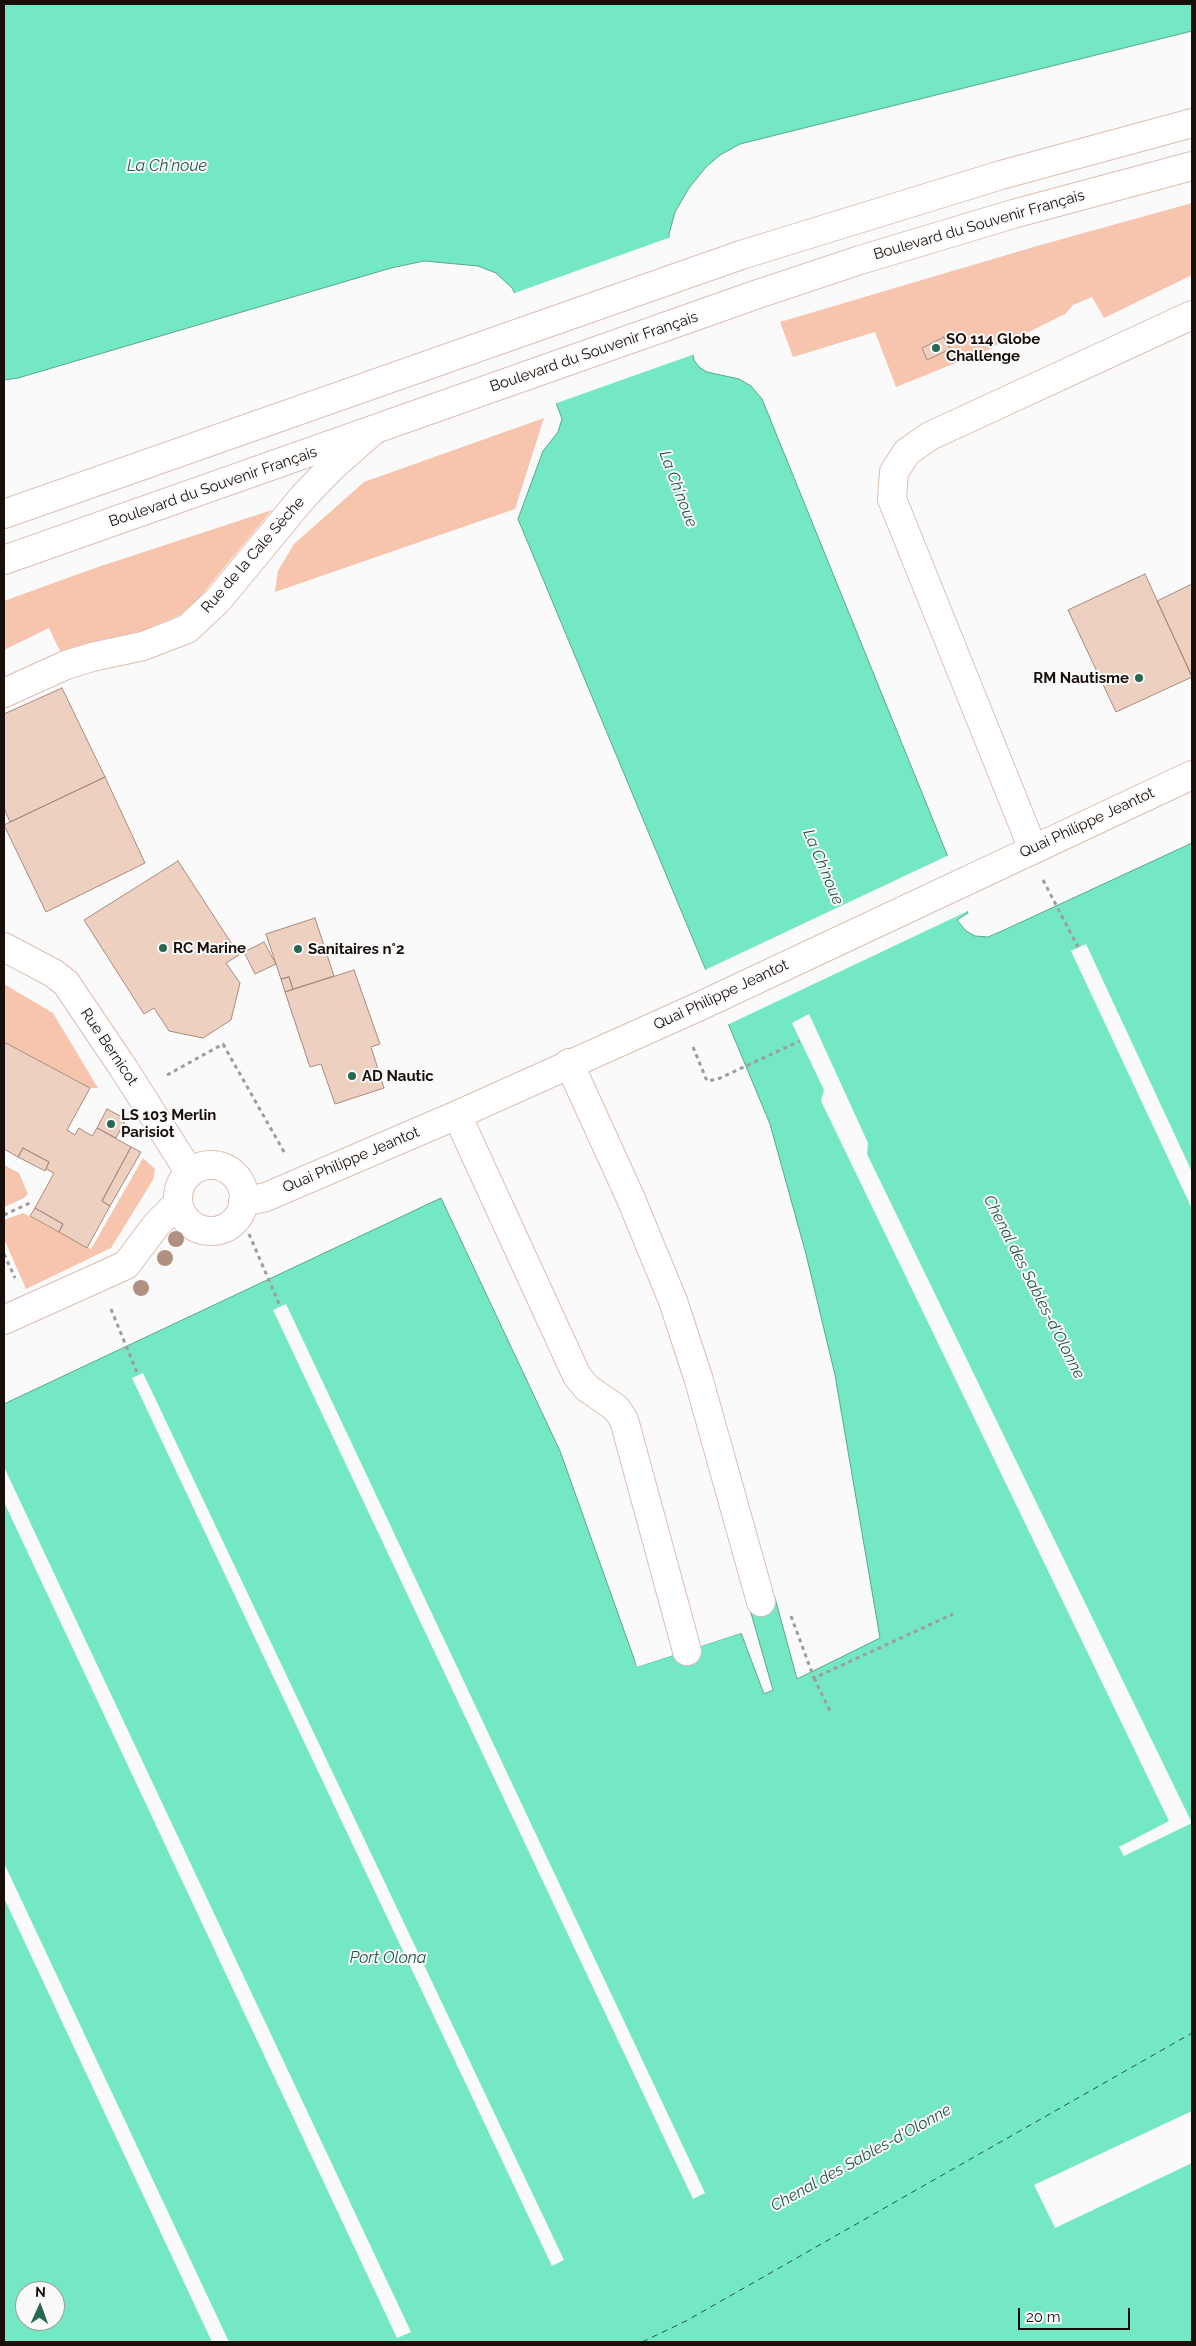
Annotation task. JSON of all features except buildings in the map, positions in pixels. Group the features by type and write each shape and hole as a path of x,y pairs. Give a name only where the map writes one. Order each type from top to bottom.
{"main road":[{"path":"4,514 741,256 1001,175 1192,123"},
{"name":"Boulevard du Souvenir Français","path":"4,560 755,295 860,260 1013,214 1192,166"},
{"path":"1033,849 892,499 894,472 907,452 930,436 1192,315"},
{"name":"Rue de la Cale Sèche","path":"4,693 66,665 92,657 143,646 187,629 218,600 303,498 332,467 374,430"},
{"name":"Quai Philippe Jeantot","path":"244,1202 266,1197 457,1115 688,1011 1192,774"},
{"name":"Rue Bernicot","path":"4,947 53,973 66,983 190,1173"},
{"path":"569,1063 673,1301 698,1377 761,1602"},
{"path":"457,1115 577,1376 587,1388 616,1408 624,1420 687,1650"},
{"path":"211,1166 226,1170 239,1181 243,1191 244,1202 238,1217 230,1225 220,1230 209,1231 198,1229 188,1223 181,1214 178,1192 182,1181 190,1173 200,1167 211,1166"},
{"path":"4,1320 126,1265 157,1224 178,1203"}],"path":[{"path":"1043,880 1078,947"},
{"path":"688,1011 707,1081 718,1079 800,1041"},
{"path":"138,1092 223,1044 301,1182"},
{"path":"4,1215 32,1202"},
{"path":"258,1251 280,1306"},
{"path":"115,1319 138,1375"},
{"path":"814,1678 953,1614"},
{"path":"809,1666 830,1711"}],"shaded area":[{"path":"1192,203 1192,275 1104,318 1092,297 1073,305 1065,314 1023,335 1011,336 988,350 896,387 875,332 793,357 780,322 1037,246"},
{"path":"544,418 515,509 275,592 278,571 294,544 364,482"},
{"path":"272,510 200,597 180,615 137,633 61,653 49,628 4,650 4,601 95,568"},
{"path":"4,984 53,1013 98,1088 90,1088 4,1042"},
{"path":"143,1158 155,1169 153,1180 111,1248 26,1289 4,1239 4,1220 23,1213 91,1249"},
{"path":"4,1165 19,1173 28,1194 24,1198 4,1207"}],"water":[{"name":"Port Olona","path":"4,4 1192,4 1192,31 740,144 720,155 706,167 689,188 675,212 669,234 669,250 694,360 699,367 707,372 739,379 751,386 762,399 946,852 968,913 957,920 966,931 975,936 988,937 1192,843 1192,2342 4,2342 4,1404 441,1198 560,1451 637,1667 741,1633 764,1694 773,1690 749,1606 775,1598 797,1679 880,1638 835,1375 806,1254 770,1124 518,519 543,451 558,432 562,419 520,303 512,288 496,273 478,266 424,261 391,268 18,378 4,380"}],"pier":[{"path":"671,237 671,250 695,354 554,404 512,294"},
{"path":"949,855 970,910 725,1026 703,971"},
{"path":"1086,944 1192,1172 1192,1209 1071,951"},
{"path":"809,1014 868,1143 867,1154 1192,1823 1124,1856 1119,1847 1169,1821 821,1101 824,1090 792,1023"},
{"path":"286,1304 705,2193 693,2199 273,1310"},
{"path":"143,1373 564,2260 552,2266 132,1378"},
{"path":"4,1467 411,2332 397,2338 4,1502"},
{"path":"625,1625 639,1664 740,1631 741,1633 637,1667"},
{"path":"4,1863 229,2342 212,2342 4,1898"},
{"path":"1192,2111 1192,2163 1055,2228 1034,2185"}],"ferry route":[{"path":"642,2342 686,2321 1192,2033"}],"place":[{"name":"SO 114 Globe Challenge","path":"936,348"},
{"name":"RM Nautisme","path":"1139,678"},
{"name":"RC Marine","path":"163,948"},
{"name":"Sanitaires n°2","path":"298,949"},
{"name":"AD Nautic","path":"352,1076"},
{"name":"LS 103 Merlin Parisiot","path":"111,1124"}],"water label":[{"name":"La Ch'noue","path":"167,166"},
{"name":"La Ch'noue","path":"678,489"},
{"name":"La Ch'noue","path":"823,867"},
{"name":"Chenal des Sables-d'Olonne","path":"1034,1287"},
{"name":"Chenal des Sables-d'Olonne","path":"861,2158"}]}
